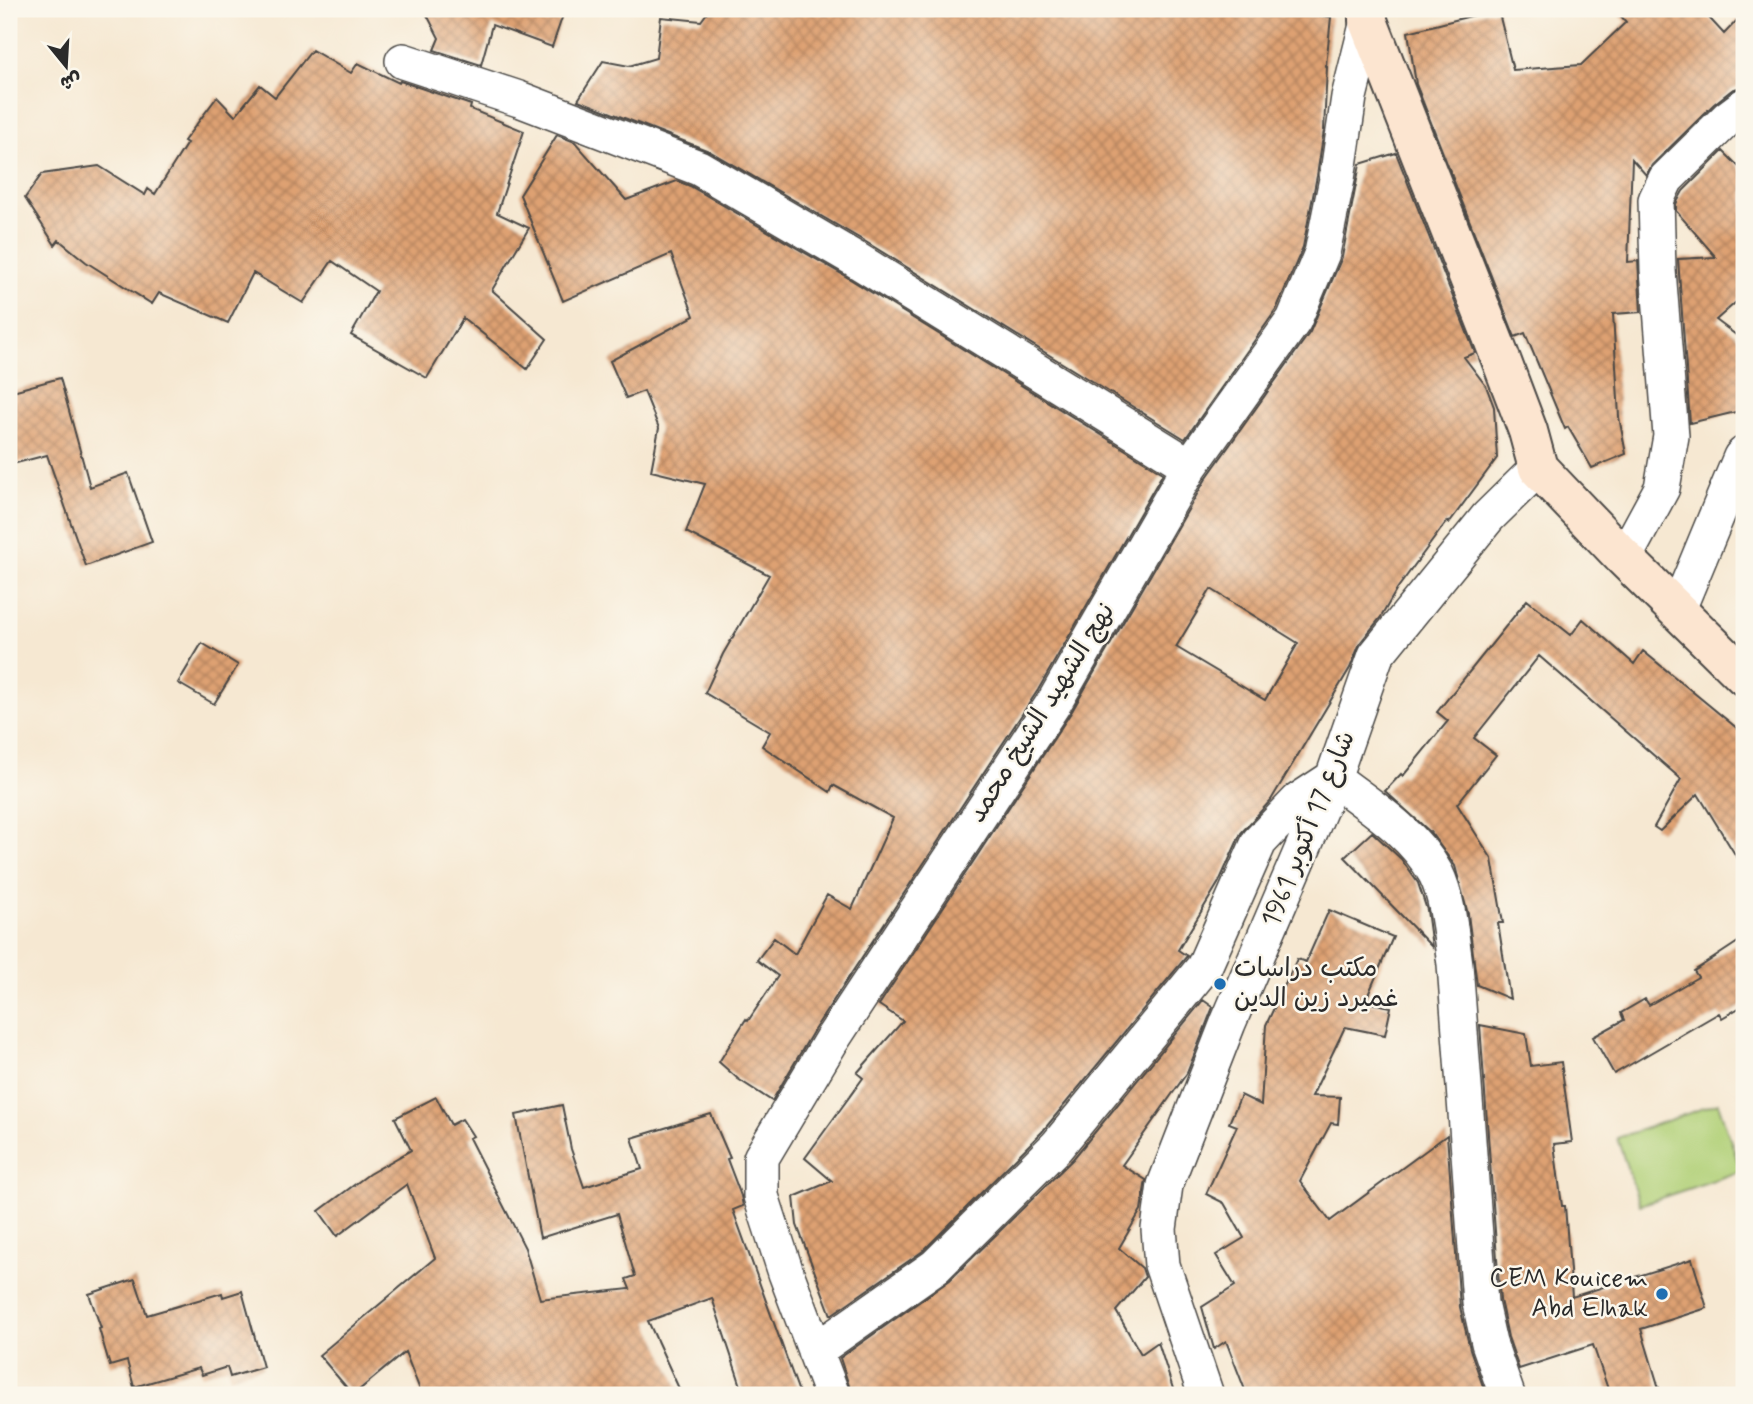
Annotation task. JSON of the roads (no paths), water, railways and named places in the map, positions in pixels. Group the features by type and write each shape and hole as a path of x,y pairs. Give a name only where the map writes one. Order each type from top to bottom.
{"main road":[{"path":"1368,15 1500,357 1528,432 1538,468 1624,558 1744,676"}],"street":[{"name":"نهج الشهيد الشيخ محمد","path":"832,1395 786,1273 761,1196 761,1158 831,1041 1055,701 1190,466 1294,320 1322,253 1337,179 1349,97 1368,15"},
{"path":"403,61 519,99 699,168 866,266 1190,466"},
{"path":"1624,558 1662,488 1671,436 1658,270 1656,200 1666,179 1739,120"},
{"path":"1678,609 1744,454"},
{"name":"شارع 17 أكتوبر 1961","path":"1206,1395 1163,1265 1160,1229 1165,1185 1228,1023 1333,778 1376,655 1488,517 1538,468"},
{"path":"815,1351 936,1266 1057,1146 1204,967 1259,842 1298,801 1333,778 1370,805 1411,841 1436,874 1446,908 1455,964 1480,1303 1489,1343 1507,1395"}],"place":[{"name":"مكتب دراسات غميرد زين الدين","path":"1220,984"},
{"name":"CEM Kouicem Abd Elhak","path":"1662,1294"}]}
